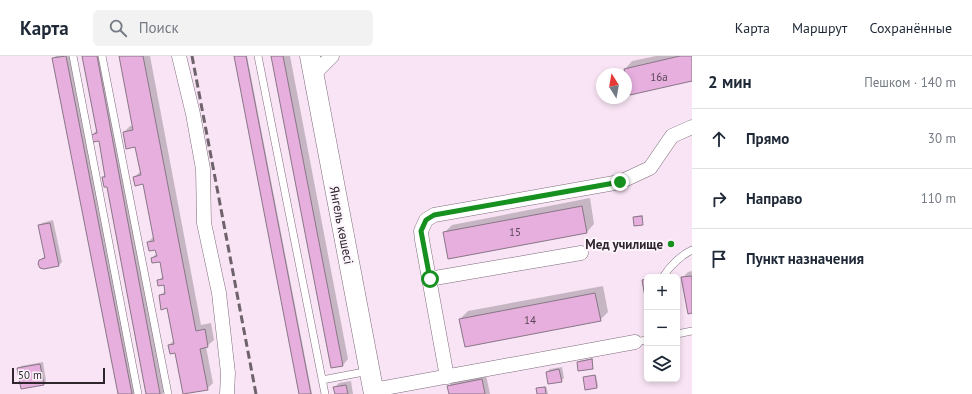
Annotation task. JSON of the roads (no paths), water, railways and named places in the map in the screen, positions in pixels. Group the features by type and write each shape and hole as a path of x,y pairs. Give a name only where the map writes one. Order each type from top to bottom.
{"street":[{"path":"178,56 193,114 203,169 204,223 219,293 228,373 227,394"},
{"path":"312,65 332,56"},
{"name":"Янгель көшесі","path":"312,65 374,392"},
{"path":"447,377 421,231 426,220 434,215 620,182 650,168 662,148 672,136 681,130 692,127"},
{"path":"430,279 581,253"},
{"path":"374,392 641,341"}],"lane":[{"path":"73,56 138,394"},
{"path":"102,56 168,394"},
{"path":"258,56 324,394"},
{"path":"665,274 686,253 692,250"},
{"path":"680,333 692,331"},
{"path":"322,380 370,370"}],"railway":[{"path":"192,56 256,394"}],"place":[{"name":"Мед училище","path":"671,244"}]}
